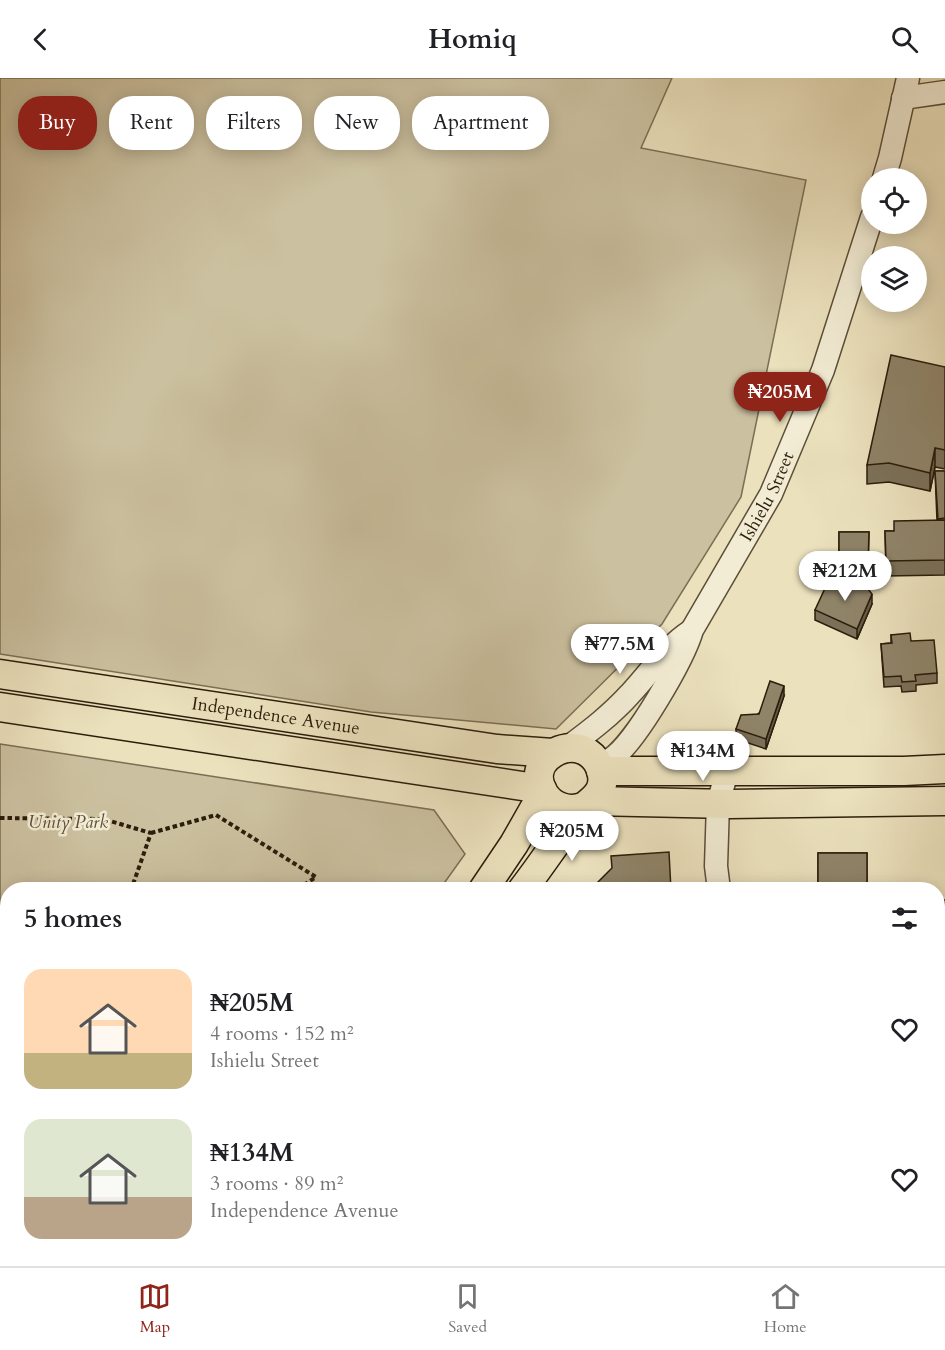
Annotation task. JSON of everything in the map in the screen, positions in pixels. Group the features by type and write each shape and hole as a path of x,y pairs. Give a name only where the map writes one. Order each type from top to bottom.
{"main road":[{"name":"Independence Avenue","path":"0,674 497,749 585,751 600,767"},
{"name":"Independence Avenue","path":"0,708 542,791 551,802 561,808 573,810 589,804 945,801"},
{"path":"488,882 514,844 542,791 541,769 560,751"},
{"path":"528,882 601,787 600,767 727,772 945,769"}],"street":[{"path":"888,168 906,88 945,92"},
{"name":"Ishielu Street","path":"692,630 771,494 823,370 867,234"},
{"path":"560,751 603,722 673,645 692,630"},
{"path":"600,767 614,758 636,730 677,667 692,630"},
{"path":"718,882 716,866 718,804 727,772"}],"path":[{"path":"0,818 103,819 151,833 216,814 316,877 308,882"},
{"path":"134,882 151,833"}],"green space":[{"path":"0,78 672,78 641,148 806,180 741,497 662,624 556,729 371,712 0,654"},
{"name":"Unity Park","path":"0,744 434,810 465,854 445,882 0,882"}],"building":[{"path":"891,355 945,367 945,450 935,448 930,473 889,463 867,465"},
{"path":"935,471 945,471 945,518 938,519"},
{"path":"945,520 945,560 886,561 885,531 894,531 894,521"},
{"path":"839,532 869,532 868,564 839,563"},
{"path":"862,581 872,594 857,629 815,610 827,584"},
{"path":"910,633 911,641 934,640 937,673 915,675 916,681 902,682 901,676 884,677 881,644 892,643 891,635"},
{"path":"770,681 784,686 766,739 736,729 741,715 759,714"},
{"path":"669,852 671,882 598,882 612,868 611,856"},
{"path":"818,853 867,853 867,882 818,882"}]}
